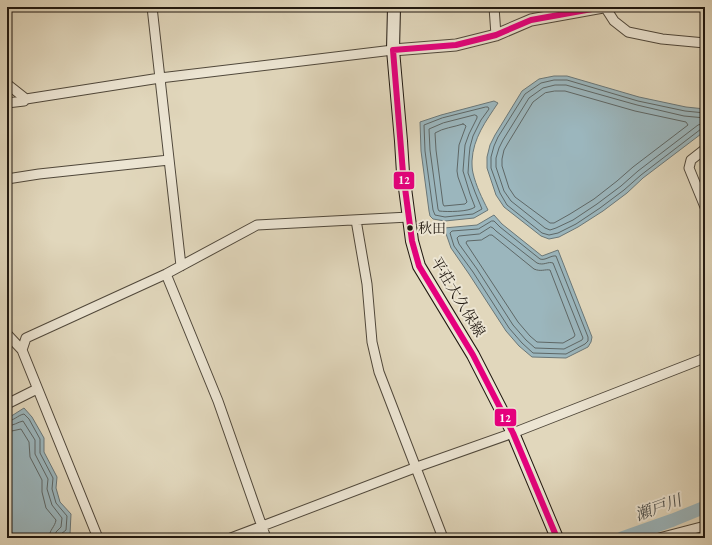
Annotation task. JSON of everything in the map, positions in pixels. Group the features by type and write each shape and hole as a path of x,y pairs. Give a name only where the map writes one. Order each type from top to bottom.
{"main road":[{"name":"平荘大久保線","path":"394,7 393,50 403,173 412,241 419,266 473,354 513,433 557,538"}],"street":[{"path":"152,7 181,266"},
{"path":"494,7 496,35"},
{"path":"7,103 160,78 393,50 456,45 496,35 531,20 604,7 614,21 628,32 662,39 705,43"},
{"path":"7,84 26,99"},
{"path":"705,149 691,160 689,168 705,207"},
{"path":"7,179 39,174 169,160"},
{"path":"22,350 26,338 166,274 257,225 408,217"},
{"path":"356,220 367,284 372,342 380,372 444,538"},
{"path":"166,274 218,401 266,538"},
{"path":"7,334 22,350 98,538"},
{"path":"231,538 417,467 513,433 705,358"},
{"path":"7,404 37,389"},
{"path":"659,538 705,526"}],"water":[{"path":"554,76 567,76 639,97 686,107 705,109 705,131 643,178 627,193 603,211 559,237 549,239 541,236 504,207 496,195 487,168 487,157 490,145 495,135 522,91 539,79"},
{"path":"494,101 498,103 478,137 472,161 476,183 488,210 474,218 445,221 433,219 430,216 429,211 421,151 420,122"},
{"path":"494,215 502,224 542,256 558,250 592,337 588,347 566,358 532,357 519,346 506,331 451,248 444,228 477,225"},
{"path":"24,408 32,417 44,438 44,452 57,477 56,488 60,502 71,514 70,534 61,538 7,538 7,418"}],"waterway":[{"name":"瀬戸川","path":"622,538 705,507"}],"transit line":[{"name":"12","path":"393,50 456,45 496,35 531,20 603,7"},
{"name":"12","path":"393,50 403,173 412,241 419,266 473,355 513,433 557,538"}],"place":[{"name":"秋田","path":"410,228"}]}
